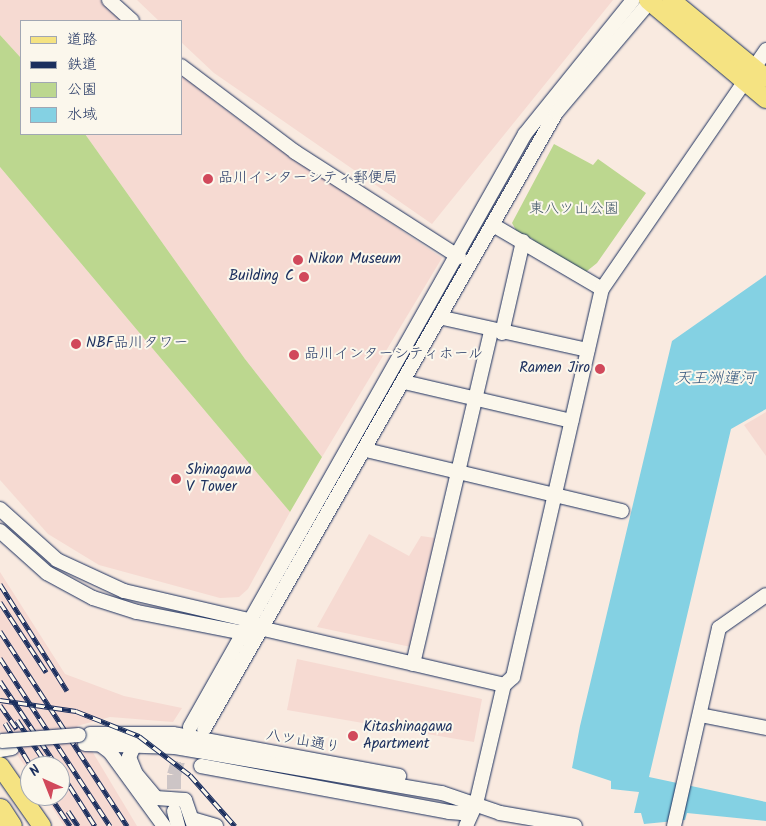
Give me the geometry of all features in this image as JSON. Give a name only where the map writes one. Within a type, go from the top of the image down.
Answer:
[{"type":"highway","points":[[0,809],[11,826]]},
{"type":"main road","points":[[645,0],[755,76]]},
{"type":"main road","points":[[671,0],[755,76],[766,100]]},
{"type":"main road","points":[[0,766],[42,826]]},
{"type":"street","points":[[109,0],[131,20]]},
{"type":"street","points":[[207,743],[264,629],[442,318],[556,113],[645,0]]},
{"type":"street","points":[[190,727],[249,620],[459,257],[525,134],[645,0]]},
{"type":"street","points":[[466,826],[476,804],[504,685],[513,677],[602,290],[755,76],[766,50]]},
{"type":"street","points":[[182,67],[295,152],[459,257]]},
{"type":"street","points":[[494,225],[602,290]]},
{"type":"street","points":[[413,664],[475,401],[523,241]]},
{"type":"street","points":[[442,318],[497,332],[587,350]]},
{"type":"street","points":[[404,382],[475,401],[572,421]]},
{"type":"street","points":[[366,450],[459,473],[556,493],[622,511]]},
{"type":"street","points":[[0,509],[38,547],[104,584],[249,620],[264,629],[504,685]]},
{"type":"street","points":[[0,531],[47,573],[93,598],[137,612],[242,635],[264,629]]},
{"type":"street","points":[[675,824],[719,628],[766,595]]},
{"type":"street","points":[[700,715],[766,728]]},
{"type":"street","name":"八ツ山通り","points":[[87,741],[118,733],[207,743],[442,793],[500,813],[575,826]]},
{"type":"street","points":[[4,745],[87,741],[162,820]]},
{"type":"street","name":"八ツ山通り","points":[[87,741],[207,743]]},
{"type":"street","points":[[136,742],[129,757],[136,774],[150,794],[186,800],[193,822],[216,826]]},
{"type":"street","points":[[201,766],[449,812],[462,813],[476,804]]},
{"type":"street","points":[[162,820],[168,798]]},
{"type":"street","points":[[174,811],[178,826]]},
{"type":"shaded area","points":[[0,0],[100,0],[121,20],[20,20],[20,57],[0,35]]},
{"type":"shaded area","points":[[137,0],[613,0],[432,224],[214,73],[182,43],[182,20],[158,20]]},
{"type":"shaded area","points":[[182,76],[247,126],[442,258],[322,457],[245,359],[86,135],[182,135]]},
{"type":"shaded area","points":[[0,167],[290,512],[248,589],[239,597],[220,598],[99,565],[48,534],[0,480]]},
{"type":"shaded area","points":[[766,412],[766,456],[744,425]]},
{"type":"shaded area","points":[[369,534],[409,556],[421,536],[435,538],[411,647],[317,627]]},
{"type":"shaded area","points":[[0,572],[65,674],[124,696],[182,708],[173,722],[110,717],[77,726],[137,826],[64,826],[51,806],[70,806],[70,756],[20,756],[20,759],[0,731]]},
{"type":"shaded area","points":[[297,659],[482,699],[474,742],[287,710]]},
{"type":"green space","points":[[0,35],[20,57],[20,135],[86,135],[245,359],[322,457],[290,512],[0,167]]},
{"type":"green space","name":"東八ツ山公園","points":[[554,144],[593,165],[598,159],[646,193],[597,263],[582,275],[530,243],[533,239],[517,232],[512,223]]},
{"type":"water","name":"天王洲運河","points":[[766,275],[766,409],[731,429],[649,777],[766,802],[766,821],[687,813],[685,820],[644,824],[641,813],[634,813],[639,792],[611,789],[611,781],[572,768],[580,726],[672,341]]},
{"type":"tunnel","points":[[174,810],[174,775],[184,739]]},
{"type":"railway","points":[[0,584],[67,691]]},
{"type":"railway","points":[[0,602],[46,672]]},
{"type":"railway","points":[[0,631],[127,826]]},
{"type":"railway","points":[[0,658],[110,826]]},
{"type":"railway","points":[[0,681],[50,756]]},
{"type":"railway","points":[[0,700],[76,711],[139,736],[190,775],[235,826]]},
{"type":"railway","points":[[0,705],[17,729]]},
{"type":"railway","points":[[17,720],[41,756]]},
{"type":"railway","points":[[5,723],[25,756]]},
{"type":"railway","points":[[70,787],[95,826]]},
{"type":"railway","points":[[57,806],[70,826]]},
{"type":"railway","points":[[68,811],[78,826]]},
{"type":"place","name":"品川インターシティ郵便局","points":[[208,179]]},
{"type":"place","name":"Nikon Museum","points":[[298,260]]},
{"type":"place","name":"Building C","points":[[304,277]]},
{"type":"place","name":"NBF品川タワー","points":[[76,344]]},
{"type":"place","name":"品川インターシティホール","points":[[294,355]]},
{"type":"place","name":"Ramen Jiro","points":[[600,369]]},
{"type":"place","name":"Shinagawa V Tower","points":[[176,479]]},
{"type":"place","name":"Kitashinagawa Apartment","points":[[353,736]]}]
